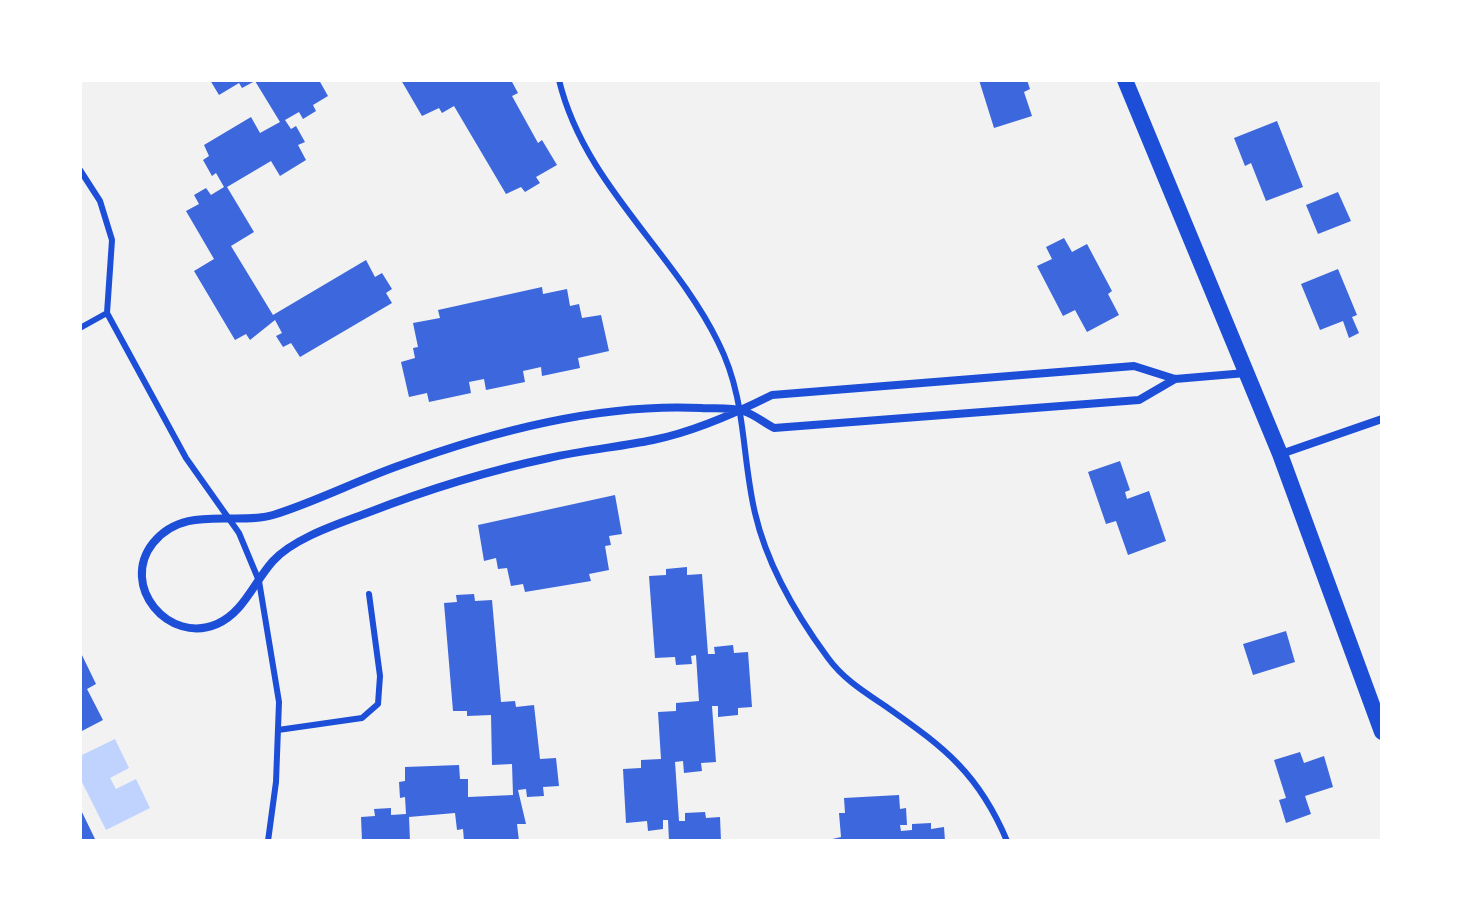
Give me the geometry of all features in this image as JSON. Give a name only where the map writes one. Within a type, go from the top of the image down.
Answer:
[{"type":"main road","points":[[1125,80],[1280,454],[1382,732]]},
{"type":"street","points":[[1175,379],[1139,400],[774,428],[742,410],[649,405],[543,424],[443,450],[271,516],[227,516],[183,524],[153,543],[145,559],[142,577],[145,594],[153,609],[167,621],[183,628],[200,629],[232,615],[286,550],[408,498],[501,469],[603,447],[656,440],[742,410],[772,395],[1134,366],[1175,379],[1247,373]]},
{"type":"street","points":[[1280,454],[1382,419]]},
{"type":"lane","points":[[559,80],[592,162],[709,324],[724,355],[742,410],[758,527],[796,611],[830,661],[849,681],[934,740],[966,770],[1007,841]]},
{"type":"lane","points":[[80,170],[100,201],[112,240],[107,313],[186,458],[248,548],[259,581],[276,675],[278,730],[274,807],[268,841]]},
{"type":"lane","points":[[80,328],[107,313]]},
{"type":"lane","points":[[278,730],[362,718],[378,704],[380,676],[369,594]]},
{"type":"water","points":[[115,739],[129,768],[110,778],[116,789],[136,779],[150,808],[106,830],[80,778],[80,756]]},
{"type":"building","points":[[210,80],[319,80],[328,96],[313,105],[316,111],[303,119],[299,112],[285,120],[291,129],[296,126],[305,142],[298,145],[306,160],[280,176],[271,161],[227,187],[254,232],[231,246],[273,315],[366,260],[375,277],[382,273],[392,289],[386,293],[392,303],[300,357],[291,343],[283,347],[276,336],[282,333],[275,320],[250,340],[246,334],[235,340],[194,271],[214,259],[186,211],[199,204],[194,195],[206,188],[211,195],[224,187],[216,173],[212,176],[203,160],[209,156],[204,145],[251,117],[260,133],[280,122],[255,81],[242,88],[239,83],[219,95]]},
{"type":"building","points":[[401,80],[511,80],[518,93],[512,96],[538,143],[542,140],[557,165],[536,177],[540,183],[525,192],[521,187],[506,194],[454,106],[442,113],[439,108],[422,116]]},
{"type":"building","points":[[979,80],[1027,80],[1030,89],[1024,92],[1032,116],[994,128]]},
{"type":"building","points":[[1277,121],[1303,187],[1266,201],[1251,163],[1245,166],[1234,138]]},
{"type":"building","points":[[1338,192],[1351,221],[1318,234],[1306,205]]},
{"type":"building","points":[[1064,238],[1072,252],[1087,244],[1112,291],[1108,294],[1119,315],[1087,332],[1075,310],[1063,316],[1037,266],[1052,259],[1046,247]]},
{"type":"building","points":[[1338,269],[1357,315],[1352,317],[1359,333],[1349,338],[1343,321],[1320,330],[1301,284]]},
{"type":"building","points":[[542,287],[543,294],[567,289],[570,306],[579,304],[582,318],[601,315],[609,351],[578,358],[580,368],[542,376],[541,367],[523,371],[525,382],[486,390],[484,379],[469,382],[471,393],[429,402],[427,393],[409,397],[401,362],[415,358],[413,348],[418,347],[413,323],[440,318],[438,310]]},
{"type":"building","points":[[1120,461],[1130,490],[1125,492],[1127,499],[1149,491],[1166,541],[1128,555],[1116,521],[1106,524],[1088,472]]},
{"type":"building","points":[[615,495],[622,534],[609,536],[611,545],[605,546],[609,570],[589,574],[591,581],[525,592],[523,584],[511,586],[507,568],[498,569],[496,558],[484,561],[478,525]]},
{"type":"building","points":[[687,567],[687,575],[702,574],[708,654],[715,654],[714,647],[733,645],[734,653],[748,652],[752,707],[738,708],[738,715],[718,717],[718,706],[712,706],[716,762],[701,763],[702,771],[684,773],[683,761],[675,762],[679,821],[685,821],[685,813],[705,812],[706,818],[720,817],[721,841],[669,841],[668,820],[663,820],[663,829],[648,831],[647,821],[626,823],[623,769],[641,768],[641,760],[661,759],[658,712],[676,711],[676,703],[699,701],[696,655],[691,656],[692,664],[676,665],[675,657],[655,658],[649,576],[666,575],[666,569]]},
{"type":"building","points":[[474,594],[475,601],[492,600],[501,702],[515,701],[516,707],[534,705],[540,759],[556,758],[559,786],[543,787],[544,796],[527,797],[526,789],[518,790],[526,824],[517,824],[519,841],[464,841],[463,829],[457,830],[455,813],[409,817],[410,841],[362,841],[361,817],[375,816],[374,809],[391,808],[391,815],[406,814],[405,797],[400,798],[399,782],[405,781],[405,767],[459,765],[460,779],[468,779],[468,797],[513,795],[512,764],[492,765],[491,715],[467,716],[467,711],[453,711],[444,603],[457,602],[456,595]]},
{"type":"building","points":[[1286,631],[1295,662],[1253,675],[1243,644]]},
{"type":"building","points":[[80,651],[96,684],[87,689],[103,720],[80,732]]},
{"type":"building","points":[[1300,752],[1304,763],[1324,756],[1333,787],[1305,796],[1311,814],[1286,823],[1279,800],[1286,798],[1274,760]]},
{"type":"building","points":[[899,795],[900,809],[906,808],[907,825],[900,825],[901,831],[912,830],[912,824],[931,823],[931,829],[944,827],[945,841],[824,841],[841,837],[839,813],[845,813],[844,798]]},
{"type":"building","points":[[80,808],[96,841],[80,841]]}]
